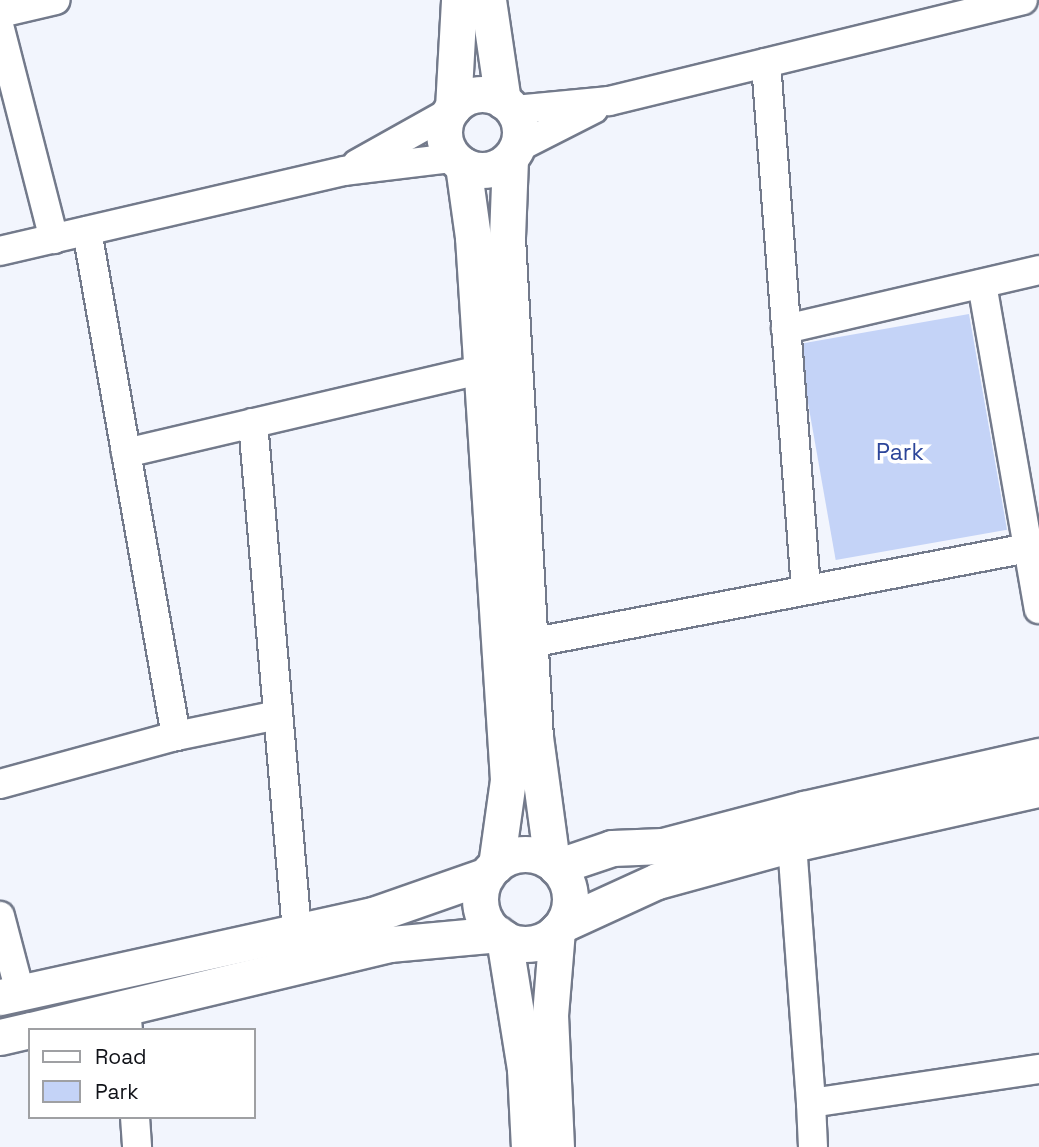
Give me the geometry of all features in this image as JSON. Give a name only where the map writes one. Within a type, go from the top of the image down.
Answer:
[{"type":"street","points":[[0,13],[55,0]]},
{"type":"street","points":[[459,0],[450,110],[443,136],[458,162],[473,237],[479,370],[508,780],[481,908],[501,936],[525,1069],[529,1147]]},
{"type":"street","points":[[488,0],[508,105],[520,135],[513,153],[507,238],[535,737],[554,864],[568,884],[571,898],[560,927],[550,1015],[556,1147]]},
{"type":"street","points":[[345,171],[478,94],[508,105],[609,101],[1023,0]]},
{"type":"street","points":[[0,29],[54,239]]},
{"type":"street","points":[[766,63],[806,589]]},
{"type":"street","points":[[0,251],[345,171],[458,162],[486,170],[609,101]]},
{"type":"street","points":[[87,231],[176,736]]},
{"type":"street","points":[[786,329],[1039,270]]},
{"type":"street","points":[[982,284],[1039,609]]},
{"type":"street","points":[[126,453],[479,370]]},
{"type":"street","points":[[253,424],[297,931]]},
{"type":"street","points":[[530,643],[1028,548]]},
{"type":"street","points":[[0,783],[176,736],[278,715]]},
{"type":"street","points":[[0,916],[10,995],[373,915],[491,870],[526,853],[554,864],[612,848],[663,846],[804,808],[1039,757]]},
{"type":"street","points":[[48,1028],[127,1019],[390,944],[501,936],[529,944],[657,881],[792,844],[1039,789]]},
{"type":"street","points":[[792,844],[813,1147]]},
{"type":"street","points":[[0,1037],[28,1031]]},
{"type":"street","points":[[811,1103],[1039,1069]]},
{"type":"street","points":[[135,1119],[137,1147]]},
{"type":"green space","name":"Park","points":[[969,314],[1007,530],[836,560],[798,344]]}]
